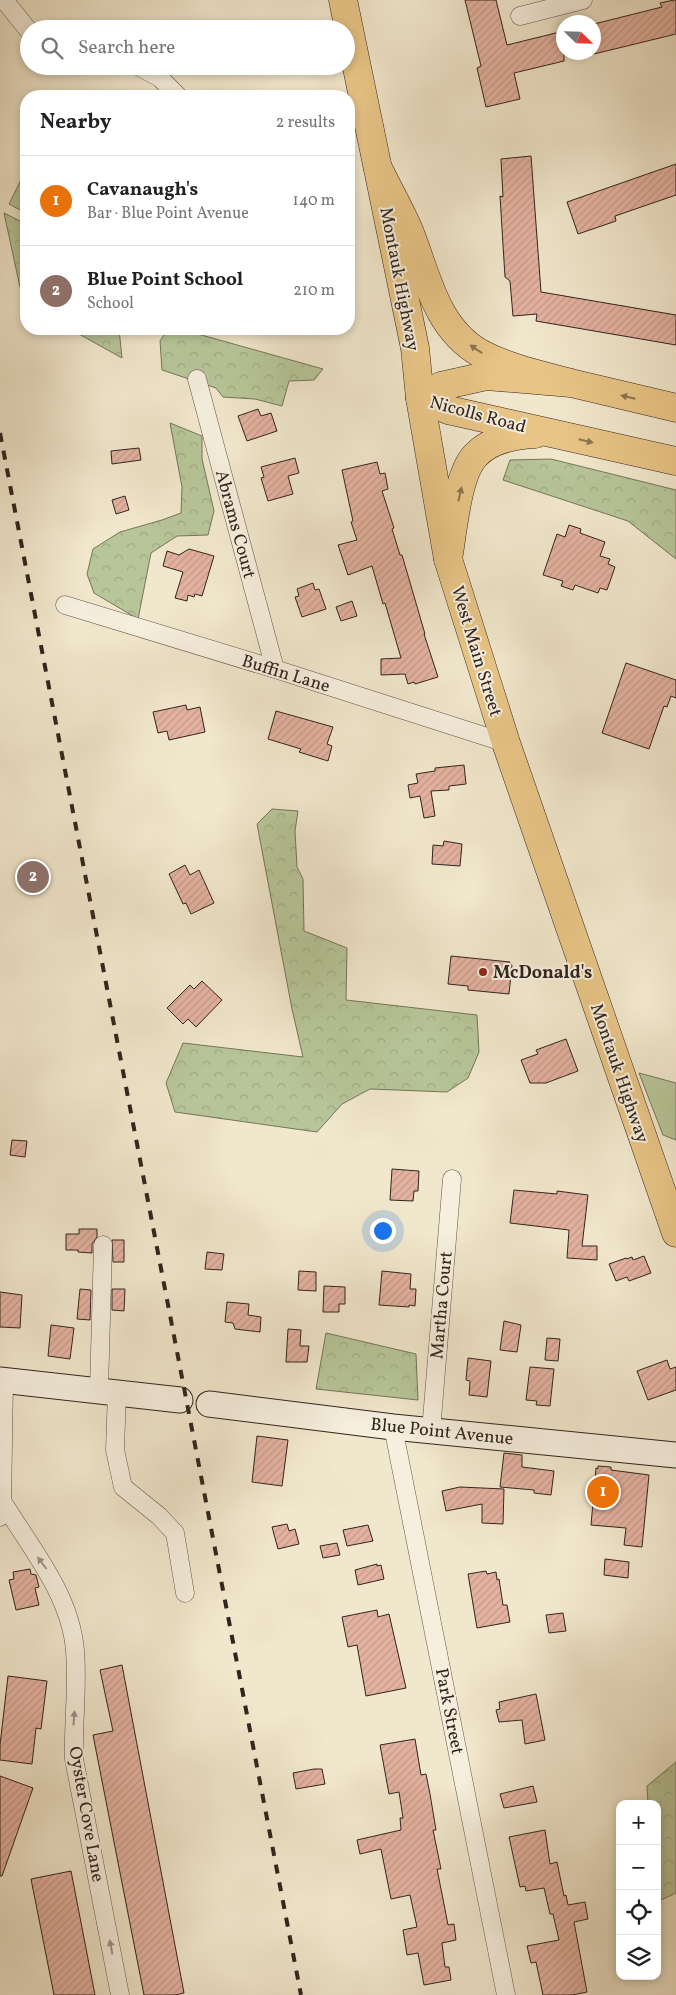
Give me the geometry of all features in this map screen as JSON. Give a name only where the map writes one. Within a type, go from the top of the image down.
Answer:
[{"type":"main road","name":"Montauk Highway","points":[[342,0],[346,20]]},
{"type":"main road","name":"Montauk Highway","points":[[355,61],[415,348],[420,398],[448,559]]},
{"type":"main road","points":[[378,168],[410,232],[429,286],[443,318],[460,338],[478,352],[501,363],[571,383]]},
{"type":"main road","name":"Nicolls Road","points":[[420,398],[441,386],[486,376],[571,383],[676,408]]},
{"type":"main road","name":"Nicolls Road","points":[[420,398],[448,410],[676,461]]},
{"type":"main road","points":[[448,559],[459,493],[467,469],[475,456],[488,446],[514,434],[551,433]]},
{"type":"main road","name":"West Main Street","points":[[448,559],[506,743]]},
{"type":"main road","name":"Montauk Highway","points":[[506,743],[676,1233]]},
{"type":"street","points":[[4,0],[20,20]]},
{"type":"street","points":[[520,16],[583,0]]},
{"type":"street","points":[[154,75],[172,90]]},
{"type":"street","name":"Abrams Court","points":[[197,379],[275,669]]},
{"type":"street","name":"Buffin Lane","points":[[65,605],[275,669],[506,743]]},
{"type":"street","name":"Martha Court","points":[[431,1431],[452,1178]]},
{"type":"street","points":[[103,1245],[108,1391],[115,1450],[124,1487],[160,1516],[175,1533],[185,1593]]},
{"type":"street","points":[[2,1381],[180,1400]]},
{"type":"street","name":"Oyster Cove Lane","points":[[2,1381],[1,1509],[49,1572],[64,1606],[71,1628],[75,1649],[76,1683],[73,1726],[74,1758],[120,1995]]},
{"type":"street","name":"Blue Point Avenue","points":[[209,1404],[393,1428],[676,1455]]},
{"type":"street","name":"Park Street","points":[[393,1428],[506,1995]]},
{"type":"green space","points":[[20,182],[20,210],[9,204]]},
{"type":"green space","points":[[4,213],[20,221],[20,287]]},
{"type":"green space","points":[[81,335],[120,335],[122,358]]},
{"type":"green space","points":[[164,335],[201,335],[323,369],[314,380],[289,381],[282,406],[255,399],[223,397],[216,388],[162,370],[160,341]]},
{"type":"green space","points":[[170,423],[202,436],[202,459],[214,511],[208,535],[177,536],[151,553],[138,619],[94,593],[87,574],[93,549],[120,532],[181,513],[182,487]]},
{"type":"green space","points":[[551,459],[676,490],[676,559],[628,521],[503,480],[510,460]]},
{"type":"green space","points":[[272,809],[298,811],[295,831],[297,867],[303,879],[304,931],[347,948],[346,1000],[477,1015],[479,1052],[468,1078],[447,1092],[370,1089],[342,1104],[317,1132],[175,1112],[166,1083],[183,1043],[303,1057],[257,824]]},
{"type":"green space","points":[[639,1073],[676,1083],[676,1140],[663,1135]]},
{"type":"green space","points":[[326,1333],[416,1354],[418,1400],[316,1389]]},
{"type":"green space","points":[[676,1762],[676,1893],[661,1900],[661,1800],[648,1800],[647,1786]]},
{"type":"building","points":[[465,0],[496,0],[507,45],[556,33],[556,60],[564,60],[514,73],[520,99],[486,107],[477,68],[481,66]]},
{"type":"building","points":[[676,0],[676,34],[601,52],[601,22],[662,7],[660,3]]},
{"type":"building","points":[[531,156],[541,292],[676,315],[676,345],[536,321],[537,314],[513,316],[510,281],[505,277],[500,196],[503,197],[501,159]]},
{"type":"building","points":[[676,164],[676,195],[615,216],[616,221],[578,234],[567,202]]},
{"type":"building","points":[[258,409],[261,416],[271,413],[277,431],[247,441],[238,416]]},
{"type":"building","points":[[139,448],[141,460],[112,464],[111,451]]},
{"type":"building","points":[[295,458],[299,473],[288,476],[293,494],[268,501],[261,478],[264,477],[261,467]]},
{"type":"building","points":[[377,462],[380,474],[385,473],[388,489],[382,491],[438,677],[415,684],[414,682],[408,684],[405,674],[381,675],[381,659],[401,658],[385,603],[383,604],[372,566],[348,575],[338,545],[357,540],[351,522],[353,521],[342,470]]},
{"type":"building","points":[[125,496],[129,510],[116,514],[112,500]]},
{"type":"building","points":[[569,525],[581,529],[580,533],[605,542],[600,556],[610,559],[608,564],[615,567],[607,590],[600,588],[598,593],[575,585],[573,590],[561,586],[563,581],[543,575],[557,534],[565,537]]},
{"type":"building","points":[[189,549],[214,556],[202,596],[195,594],[194,597],[188,595],[187,601],[175,598],[183,572],[163,566],[167,551],[179,555]]},
{"type":"building","points":[[313,583],[315,590],[319,589],[326,609],[302,617],[295,597],[299,596],[297,589]]},
{"type":"building","points":[[352,601],[357,616],[341,621],[336,607]]},
{"type":"building","points":[[626,663],[676,680],[676,698],[671,696],[667,707],[664,706],[649,749],[602,733]]},
{"type":"building","points":[[186,705],[187,710],[200,707],[205,732],[169,740],[167,731],[158,733],[153,712]]},
{"type":"building","points":[[276,711],[333,727],[327,744],[332,746],[328,761],[299,752],[301,749],[268,739]]},
{"type":"building","points":[[464,765],[466,784],[449,786],[449,790],[431,791],[435,816],[424,818],[420,796],[410,798],[408,785],[418,783],[416,774],[435,771],[435,768]]},
{"type":"building","points":[[444,841],[462,844],[460,866],[432,864],[433,845],[443,846]]},
{"type":"building","points":[[185,865],[190,875],[199,870],[214,903],[191,914],[186,903],[183,904],[169,874]]},
{"type":"building","points":[[451,956],[510,962],[509,964],[512,965],[509,994],[468,990],[468,986],[448,984]]},
{"type":"building","points":[[202,981],[222,1000],[196,1027],[188,1019],[183,1024],[167,1008],[190,985],[194,989]]},
{"type":"building","points":[[566,1039],[578,1071],[546,1083],[530,1083],[521,1060],[538,1054],[536,1050]]},
{"type":"building","points":[[12,1140],[27,1141],[25,1157],[10,1155]]},
{"type":"building","points":[[392,1169],[419,1171],[418,1191],[414,1191],[413,1201],[390,1200]]},
{"type":"building","points":[[514,1190],[557,1194],[557,1191],[588,1195],[582,1246],[597,1246],[597,1260],[567,1258],[569,1230],[510,1223]]},
{"type":"building","points":[[79,1229],[97,1229],[97,1237],[92,1244],[92,1253],[66,1250],[66,1234],[79,1234]]},
{"type":"building","points":[[112,1240],[124,1240],[124,1262],[113,1262]]},
{"type":"building","points":[[207,1252],[224,1254],[222,1270],[205,1269]]},
{"type":"building","points":[[644,1256],[651,1273],[629,1281],[627,1277],[616,1281],[609,1264],[626,1258],[632,1257],[633,1260]]},
{"type":"building","points":[[299,1271],[316,1272],[316,1291],[298,1290]]},
{"type":"building","points":[[382,1271],[411,1274],[410,1289],[416,1289],[415,1306],[379,1305]]},
{"type":"building","points":[[324,1286],[345,1287],[345,1304],[339,1304],[339,1312],[323,1312]]},
{"type":"building","points":[[80,1289],[91,1290],[90,1320],[77,1319]]},
{"type":"building","points":[[112,1289],[125,1289],[124,1311],[112,1310]]},
{"type":"building","points":[[0,1292],[22,1295],[20,1328],[0,1327]]},
{"type":"building","points":[[227,1302],[249,1304],[248,1315],[261,1317],[260,1332],[235,1329],[233,1323],[225,1322]]},
{"type":"building","points":[[504,1321],[521,1325],[517,1352],[500,1350]]},
{"type":"building","points":[[51,1325],[74,1328],[70,1359],[48,1356]]},
{"type":"building","points":[[288,1329],[301,1330],[300,1346],[309,1346],[307,1362],[286,1362]]},
{"type":"building","points":[[547,1338],[560,1339],[558,1361],[545,1360]]},
{"type":"building","points":[[468,1358],[491,1361],[487,1397],[469,1395],[470,1381],[466,1380]]},
{"type":"building","points":[[667,1360],[670,1369],[676,1367],[676,1390],[648,1400],[637,1371]]},
{"type":"building","points":[[530,1367],[554,1369],[550,1406],[536,1405],[537,1401],[526,1400]]},
{"type":"building","points":[[257,1436],[288,1440],[282,1486],[252,1482]]},
{"type":"building","points":[[504,1453],[522,1455],[522,1467],[554,1471],[551,1495],[534,1493],[534,1490],[500,1487]]},
{"type":"building","points":[[598,1466],[611,1467],[611,1470],[649,1475],[642,1547],[624,1545],[626,1528],[591,1525],[596,1468],[598,1469]]},
{"type":"building","points":[[460,1487],[504,1489],[503,1524],[482,1523],[482,1504],[446,1511],[442,1491]]},
{"type":"building","points":[[287,1524],[289,1531],[295,1529],[299,1544],[278,1549],[272,1527]]},
{"type":"building","points":[[368,1525],[373,1541],[347,1546],[343,1530]]},
{"type":"building","points":[[337,1543],[340,1555],[323,1558],[320,1546]]},
{"type":"building","points":[[605,1559],[629,1562],[628,1578],[604,1575]]},
{"type":"building","points":[[377,1564],[377,1566],[381,1565],[384,1579],[358,1585],[355,1570]]},
{"type":"building","points":[[30,1569],[31,1574],[36,1575],[39,1587],[35,1588],[39,1605],[16,1610],[9,1580],[14,1579],[13,1572]]},
{"type":"building","points":[[486,1571],[487,1574],[496,1572],[503,1605],[507,1605],[510,1622],[477,1628],[468,1574]]},
{"type":"building","points":[[377,1610],[378,1617],[389,1614],[406,1688],[366,1696],[357,1645],[348,1647],[342,1617]]},
{"type":"building","points":[[563,1613],[566,1631],[549,1633],[546,1615]]},
{"type":"building","points":[[122,1665],[184,1993],[175,1995],[144,1995],[93,1735],[113,1731],[100,1670]]},
{"type":"building","points":[[8,1676],[47,1681],[41,1729],[36,1728],[32,1764],[0,1760]]},
{"type":"building","points":[[536,1694],[545,1740],[525,1744],[522,1720],[499,1722],[496,1710],[500,1709],[499,1702]]},
{"type":"building","points":[[415,1739],[421,1775],[426,1774],[430,1794],[436,1830],[433,1830],[441,1869],[437,1869],[448,1925],[454,1924],[456,1940],[442,1943],[445,1967],[449,1967],[451,1980],[424,1985],[418,1953],[407,1955],[403,1930],[417,1927],[410,1895],[391,1899],[381,1849],[360,1854],[357,1840],[401,1830],[400,1818],[403,1818],[399,1792],[389,1794],[380,1745]]},
{"type":"building","points":[[322,1769],[325,1784],[296,1789],[293,1773]]},
{"type":"building","points":[[0,1776],[33,1788],[2,1876],[0,1876]]},
{"type":"building","points":[[533,1786],[537,1802],[504,1808],[500,1794]]},
{"type":"building","points":[[545,1830],[550,1864],[557,1862],[564,1896],[566,1895],[568,1905],[585,1902],[588,1919],[574,1922],[587,1992],[572,1995],[543,1995],[536,1962],[531,1963],[527,1946],[559,1940],[544,1888],[526,1891],[525,1886],[520,1887],[509,1837]]},
{"type":"building","points":[[71,1871],[95,1995],[54,1995],[31,1879]]},
{"type":"railway","points":[[0,433],[301,1995]]},
{"type":"place","name":"Blue Point School","points":[[33,877]]},
{"type":"place","name":"McDonald's","points":[[483,972]]},
{"type":"place","name":"Cavanaugh's","points":[[603,1492]]}]
